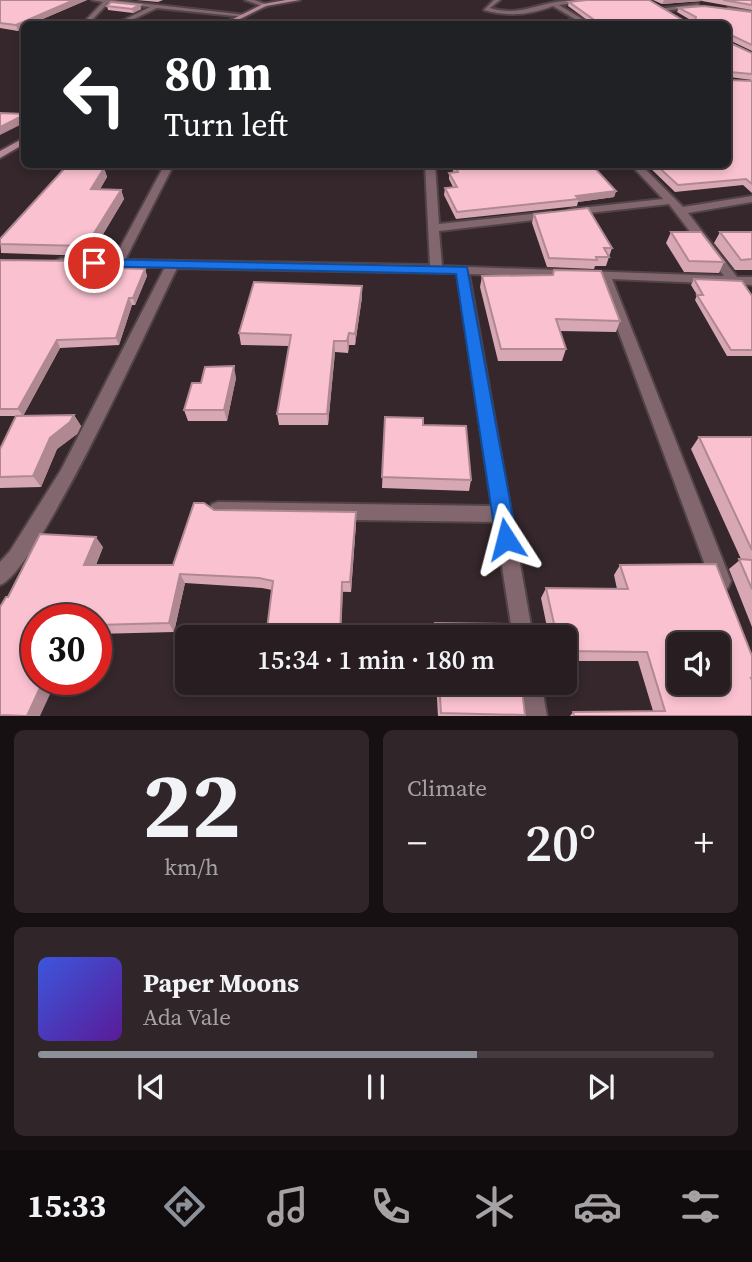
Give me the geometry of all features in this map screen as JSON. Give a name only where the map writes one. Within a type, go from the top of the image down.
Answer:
[{"type":"street","points":[[95,0],[244,15]]},
{"type":"street","points":[[248,0],[265,5]]},
{"type":"street","points":[[232,21],[265,5],[297,0]]},
{"type":"street","points":[[497,0],[486,9],[512,14],[537,11],[553,4],[592,0]]},
{"type":"street","points":[[90,21],[91,14],[104,1]]},
{"type":"street","points":[[553,4],[581,20],[575,21]]},
{"type":"street","points":[[652,5],[680,19]]},
{"type":"street","points":[[125,21],[156,6]]},
{"type":"street","points":[[660,9],[706,7]]},
{"type":"street","points":[[718,8],[752,12]]},
{"type":"street","points":[[0,155],[21,143]]},
{"type":"street","points":[[117,264],[168,168]]},
{"type":"street","points":[[430,168],[436,269]]},
{"type":"street","points":[[638,168],[681,211],[733,280]]},
{"type":"street","points":[[681,211],[752,199]]},
{"type":"street","points":[[434,228],[671,201]]},
{"type":"street","points":[[52,261],[436,269],[752,281]]},
{"type":"street","points":[[0,576],[17,557],[67,475],[172,265]]},
{"type":"street","points":[[462,270],[521,625]]},
{"type":"street","points":[[604,275],[727,597]]},
{"type":"street","points":[[218,510],[502,514]]},
{"type":"street","points":[[532,695],[536,716]]},
{"type":"building","points":[[0,0],[74,0],[16,25],[0,23]]},
{"type":"building","points":[[649,0],[684,21],[596,21],[569,2]]},
{"type":"building","points":[[723,0],[752,0],[752,5]]},
{"type":"building","points":[[111,2],[140,5],[132,9],[107,6]]},
{"type":"building","points":[[704,6],[752,12],[752,45],[731,35],[731,21],[695,21],[696,17],[679,8]]},
{"type":"building","points":[[731,43],[752,53],[752,74],[731,72]]},
{"type":"building","points":[[731,80],[752,81],[752,184],[746,179],[678,185],[659,168],[731,168]]},
{"type":"building","points":[[0,113],[21,114],[21,116],[0,127]]},
{"type":"building","points":[[104,168],[91,189],[121,190],[86,246],[0,244],[0,239],[64,169]]},
{"type":"building","points":[[456,168],[595,168],[616,191],[576,196],[579,199],[457,212],[445,188],[457,187],[449,173],[458,172]]},
{"type":"building","points":[[588,208],[612,248],[604,248],[609,257],[596,257],[597,260],[549,258],[534,214]]},
{"type":"building","points":[[671,232],[701,232],[724,262],[689,261]]},
{"type":"building","points":[[720,232],[752,232],[752,259],[741,260]]},
{"type":"building","points":[[0,260],[80,261],[76,267],[145,269],[133,298],[129,298],[116,338],[57,340],[18,409],[0,409]]},
{"type":"building","points":[[554,270],[601,271],[620,321],[556,319],[566,349],[501,349],[482,276],[553,275]]},
{"type":"building","points":[[694,279],[742,281],[752,296],[752,350],[731,350],[697,295],[703,295]]},
{"type":"building","points":[[254,282],[362,286],[355,334],[349,333],[347,341],[334,341],[327,414],[277,414],[291,335],[239,333]]},
{"type":"building","points":[[234,366],[224,410],[184,410],[192,383],[201,383],[205,367]]},
{"type":"building","points":[[74,415],[70,422],[50,438],[33,476],[0,477],[0,449],[16,416]]},
{"type":"building","points":[[385,417],[423,418],[423,425],[466,426],[471,480],[382,477]]},
{"type":"building","points":[[699,437],[752,437],[752,550]]},
{"type":"building","points":[[194,503],[204,503],[214,510],[356,512],[350,582],[342,582],[340,625],[268,625],[273,581],[259,578],[180,574],[169,623],[112,625],[112,604],[21,604],[21,695],[37,695],[27,716],[0,715],[0,607],[8,597],[40,534],[96,537],[84,565],[173,565]]},
{"type":"building","points":[[739,559],[752,560],[752,589]]},
{"type":"building","points":[[716,564],[752,656],[752,716],[574,716],[573,712],[665,711],[647,652],[577,651],[577,625],[554,625],[546,588],[628,589],[620,565]]},
{"type":"building","points":[[435,623],[512,625],[435,625]]},
{"type":"building","points":[[440,695],[523,695],[525,715],[441,713]]},
{"type":"route","points":[[94,263],[462,270],[506,539]]}]
